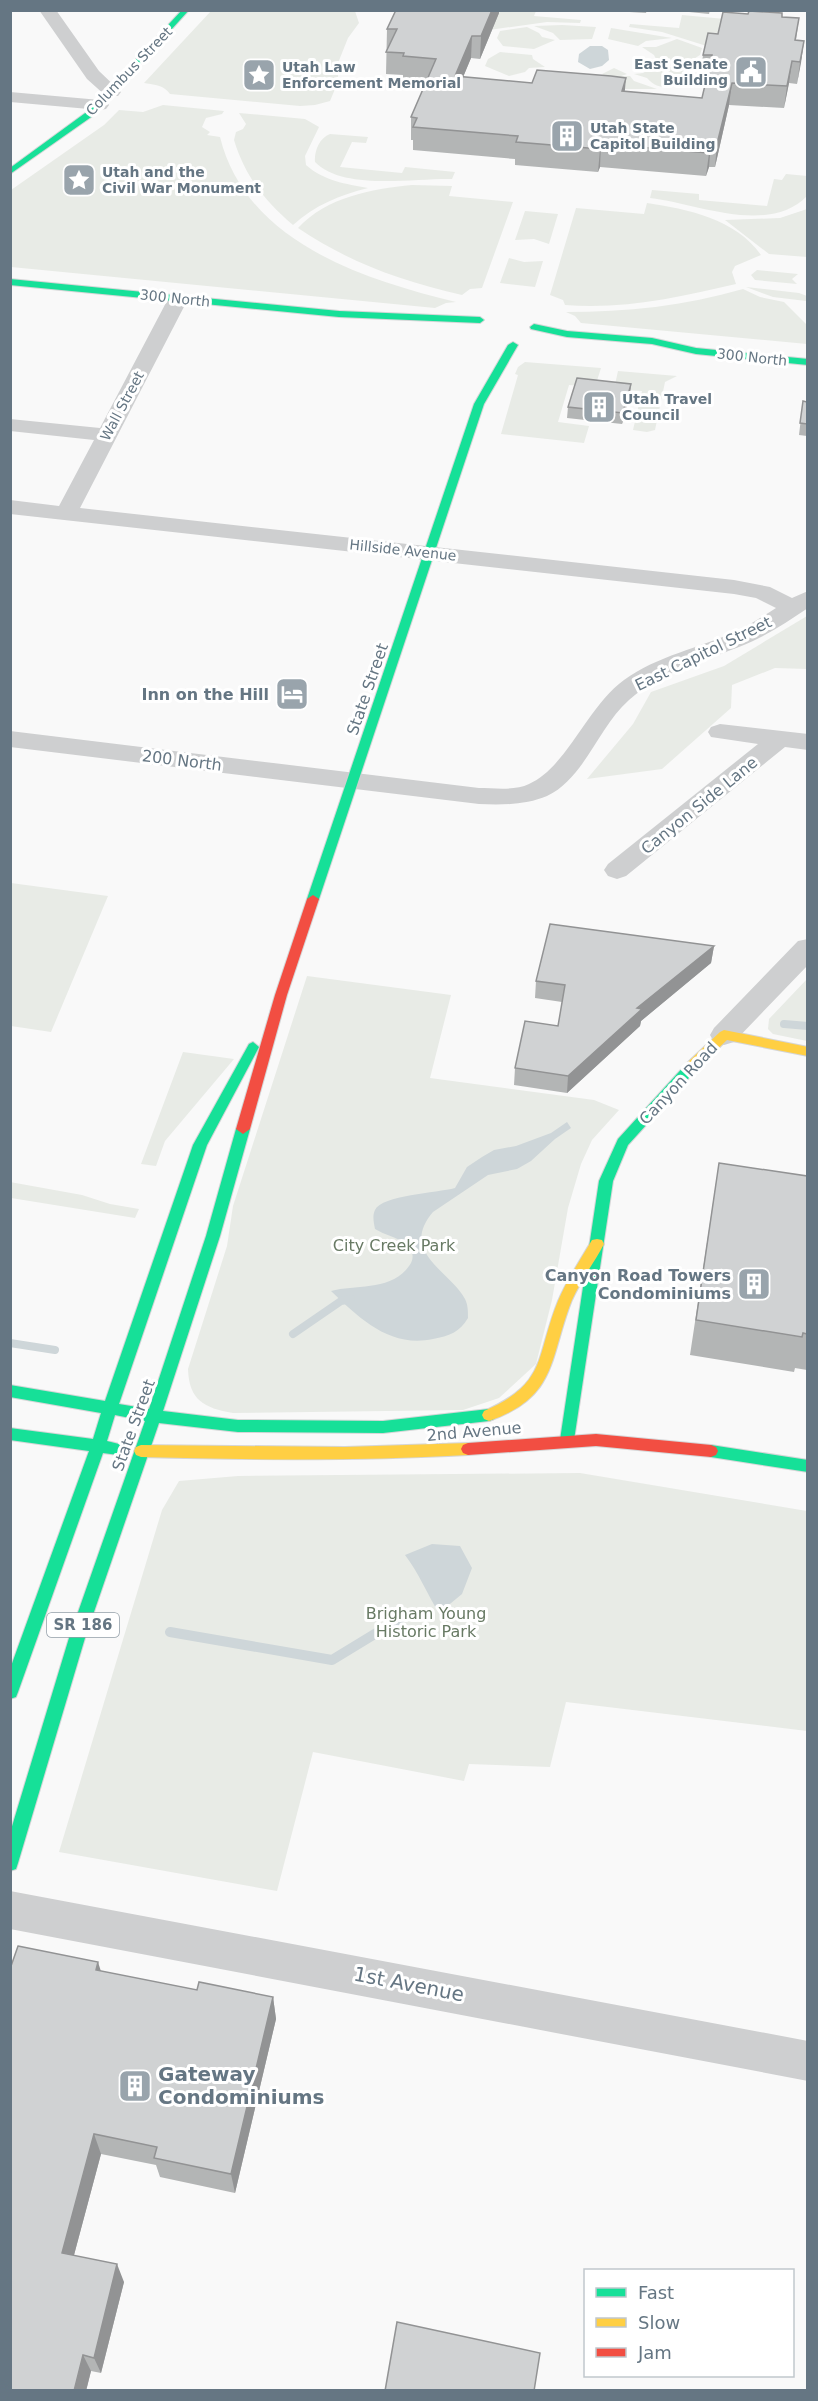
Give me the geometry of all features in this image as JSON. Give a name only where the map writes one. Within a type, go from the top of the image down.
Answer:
[{"type":"main road","name":"Columbus Street","points":[[10,172],[106,98],[186,10]]},
{"type":"main road","name":"300 North","points":[[10,282],[339,314],[376,322],[482,323]]},
{"type":"main road","name":"300 North","points":[[513,345],[528,332],[567,334],[652,341],[696,351],[807,362]]},
{"type":"main road","points":[[493,345],[513,345]]},
{"type":"main road","name":"State Street","points":[[10,1863],[34,1774],[213,1236],[281,995],[484,393],[513,345]]},
{"type":"main road","name":"State Street","points":[[484,393],[486,362]]},
{"type":"main road","name":"State Street","points":[[10,1692],[98,1446],[200,1145],[281,995]]},
{"type":"main road","points":[[724,1035],[807,1052]]},
{"type":"main road","name":"Canyon Road","points":[[567,1440],[606,1181],[624,1142],[697,1060],[724,1035]]},
{"type":"main road","name":"Canyon Road","points":[[515,1403],[535,1387],[547,1364],[564,1302],[597,1244]]},
{"type":"main road","name":"2nd Avenue","points":[[10,1391],[154,1416],[238,1426],[383,1426],[481,1418],[515,1403]]},
{"type":"main road","name":"2nd Avenue","points":[[10,1434],[141,1451],[243,1454],[408,1453],[567,1440],[596,1440],[702,1451],[807,1466]]},
{"type":"street","points":[[47,10],[93,75],[106,98]]},
{"type":"street","points":[[10,97],[106,98]]},
{"type":"street","name":"Wall Street","points":[[66,513],[178,299]]},
{"type":"street","points":[[10,425],[107,435]]},
{"type":"street","name":"Hillside Avenue","points":[[10,507],[734,587],[800,603]]},
{"type":"street","name":"East Capitol Street","points":[[353,781],[487,796],[509,796],[537,790],[555,778],[598,719],[624,691],[666,668],[745,636],[800,603]]},
{"type":"street","points":[[720,732],[807,742]]},
{"type":"street","name":"200 North","points":[[10,739],[353,781]]},
{"type":"street","name":"Canyon Side Lane","points":[[617,870],[780,739]]},
{"type":"street","name":"Canyon Road","points":[[724,1035],[807,948]]},
{"type":"street","name":"1st Avenue","points":[[10,1910],[807,2061]]},
{"type":"green space","points":[[211,11],[355,11],[359,23],[348,38],[338,63],[338,82],[330,101],[300,106],[170,94],[160,86],[144,83]]},
{"type":"green space","points":[[491,11],[536,11],[534,16],[581,20],[580,23],[547,22],[489,30]]},
{"type":"green space","points":[[682,15],[725,19],[713,48],[662,32],[629,27],[630,24],[679,28]]},
{"type":"green space","points":[[534,26],[596,27],[592,39],[560,40],[553,33]]},
{"type":"green space","points":[[527,27],[542,37],[555,40],[534,49],[503,46],[497,38],[500,31]]},
{"type":"green space","points":[[611,28],[672,38],[646,41],[638,46],[608,39]]},
{"type":"green space","points":[[677,39],[702,48],[700,55],[689,62],[656,59],[642,47],[656,47]]},
{"type":"green space","points":[[500,52],[532,55],[533,59],[545,67],[529,68],[525,72],[509,76],[485,66],[488,59]]},
{"type":"green space","points":[[655,66],[687,68],[694,76],[692,84],[662,87],[647,78],[634,74],[643,73]]},
{"type":"green space","points":[[614,68],[627,74],[621,76],[630,76],[634,81],[657,89],[599,89],[605,76],[602,74]]},
{"type":"green space","points":[[163,105],[224,111],[222,114],[206,118],[202,127],[210,132],[207,135],[220,137],[234,173],[255,204],[281,229],[312,250],[383,281],[456,302],[435,308],[11,267],[11,190],[104,125],[119,110],[143,112]]},
{"type":"green space","points":[[239,113],[305,119],[319,127],[305,156],[306,165],[328,178],[368,188],[328,202],[293,225],[264,197],[244,165],[234,140],[236,132],[243,129],[246,124]]},
{"type":"green space","points":[[330,134],[368,137],[366,143],[352,142],[340,167],[402,173],[405,167],[455,172],[452,179],[380,181],[343,177],[327,171],[315,162],[318,146]]},
{"type":"green space","points":[[786,174],[807,176],[807,196],[791,208],[772,214],[752,216],[731,214],[650,198],[652,190],[699,194],[699,200],[767,206],[774,179],[782,180]]},
{"type":"green space","points":[[412,185],[452,186],[449,196],[513,202],[482,288],[470,289],[462,295],[397,277],[338,252],[298,228],[322,209],[350,196]]},
{"type":"green space","points":[[647,203],[694,213],[724,224],[751,243],[761,255],[735,266],[732,272],[736,284],[673,298],[630,304],[586,306],[565,305],[563,300],[550,295],[576,208],[644,214]]},
{"type":"green space","points":[[807,209],[807,257],[769,254],[725,220],[780,218]]},
{"type":"green space","points":[[525,211],[558,214],[549,244],[534,239],[515,240]]},
{"type":"green space","points":[[509,258],[524,262],[543,261],[535,287],[500,283]]},
{"type":"green space","points":[[757,270],[798,274],[792,279],[797,284],[755,280],[751,275]]},
{"type":"green space","points":[[746,287],[799,293],[807,296],[806,301],[773,297]]},
{"type":"green space","points":[[743,289],[760,297],[784,302],[807,325],[807,344],[581,323],[575,316],[566,312],[655,307],[699,300]]},
{"type":"green space","points":[[525,362],[601,368],[595,387],[569,385],[558,422],[589,426],[584,443],[501,434],[518,375],[515,374],[518,367]]},
{"type":"green space","points":[[618,371],[677,376],[665,382],[655,430],[647,432],[633,430],[642,391],[614,389]]},
{"type":"green space","points":[[807,616],[807,669],[775,668],[732,685],[731,708],[662,769],[587,779],[633,724],[651,692],[724,666]]},
{"type":"green space","points":[[11,883],[108,896],[51,1032],[11,1026]]},
{"type":"green space","name":"City Creek Park","points":[[307,976],[451,995],[430,1078],[594,1100],[619,1110],[592,1140],[581,1164],[568,1208],[552,1300],[536,1364],[499,1398],[463,1410],[233,1413],[206,1405],[200,1401],[191,1388],[188,1369],[227,1246],[233,1206]]},
{"type":"green space","points":[[807,979],[807,1041],[773,1034],[768,1029],[769,1019]]},
{"type":"green space","points":[[183,1052],[234,1059],[165,1141],[156,1166],[141,1164]]},
{"type":"green space","points":[[10,1182],[82,1195],[110,1204],[139,1209],[135,1218],[11,1198]]},
{"type":"green space","name":"Brigham Young Historic Park","points":[[580,1473],[807,1511],[807,1731],[566,1702],[550,1767],[469,1764],[464,1781],[313,1752],[277,1891],[59,1852],[162,1510],[179,1481],[238,1476]]},
{"type":"shaded area","points":[[590,46],[602,46],[608,50],[609,60],[602,66],[590,69],[578,62],[579,54]]},
{"type":"shaded area","points":[[567,1122],[571,1128],[531,1161],[517,1169],[488,1175],[433,1212],[424,1226],[421,1238],[430,1260],[458,1289],[467,1304],[468,1318],[454,1333],[417,1341],[389,1335],[353,1312],[331,1291],[385,1283],[395,1279],[411,1263],[411,1249],[405,1243],[375,1229],[375,1210],[380,1205],[399,1198],[455,1188],[467,1167],[482,1157],[494,1150],[516,1146],[551,1133]]},
{"type":"shaded area","points":[[432,1544],[460,1546],[472,1568],[462,1594],[439,1613],[405,1555]]},
{"type":"building","points":[[396,10],[492,10],[481,36],[472,36],[455,76],[532,83],[537,70],[611,76],[626,78],[622,91],[702,98],[712,55],[703,55],[708,33],[718,34],[723,12],[782,13],[782,17],[799,18],[795,40],[804,41],[800,62],[792,61],[787,86],[732,83],[717,144],[711,144],[709,153],[601,144],[600,149],[516,142],[518,136],[413,127],[417,118],[411,117],[436,59],[386,52],[397,29],[387,29]]},
{"type":"building","points":[[577,378],[631,384],[623,413],[568,407]]},
{"type":"building","points":[[803,401],[807,402],[807,424],[800,423]]},
{"type":"building","points":[[550,924],[714,946],[637,1008],[642,1009],[568,1076],[515,1068],[525,1021],[558,1026],[565,985],[536,981]]},
{"type":"building","name":"Canyon Road Towers Condominiums","points":[[719,1163],[807,1176],[807,1334],[803,1333],[802,1337],[696,1320]]},
{"type":"building","name":"Gateway Condominiums","points":[[18,1946],[98,1962],[96,1970],[197,1990],[199,1982],[273,1997],[231,2174],[154,2158],[157,2147],[94,2134],[62,2253],[117,2264],[94,2358],[83,2355],[74,2391],[10,2391],[10,1969]]},
{"type":"building","points":[[397,2322],[540,2353],[534,2391],[385,2391]]},
{"type":"waterway","points":[[784,1024],[808,1026]]},
{"type":"waterway","points":[[293,1334],[341,1301],[351,1299]]},
{"type":"waterway","points":[[10,1343],[55,1350]]},
{"type":"waterway","points":[[170,1632],[332,1660],[401,1618]]},
{"type":"traffic: fast","points":[[10,172],[91,113],[186,10]]},
{"type":"traffic: fast","points":[[10,282],[339,314],[480,320]]},
{"type":"traffic: fast","points":[[534,327],[567,334],[652,341],[696,351],[808,362]]},
{"type":"traffic: fast","points":[[313,899],[479,404],[513,345]]},
{"type":"traffic: fast","points":[[110,1408],[200,1145],[253,1047]]},
{"type":"traffic: fast","points":[[567,1440],[606,1181],[623,1142],[692,1066]]},
{"type":"traffic: fast","points":[[243,1129],[213,1236],[154,1416],[238,1426],[383,1427],[489,1415]]},
{"type":"traffic: fast","points":[[10,1391],[154,1416],[77,1638],[10,1863]]},
{"type":"traffic: fast","points":[[10,1692],[88,1477],[110,1408]]},
{"type":"traffic: fast","points":[[10,1434],[118,1449]]},
{"type":"traffic: fast","points":[[711,1451],[808,1466]]},
{"type":"traffic: slow","points":[[692,1066],[724,1035],[808,1052]]},
{"type":"traffic: slow","points":[[489,1415],[511,1406],[526,1395],[536,1383],[544,1369],[568,1294],[597,1244]]},
{"type":"traffic: slow","points":[[141,1451],[304,1454],[468,1449]]},
{"type":"traffic: jam","points":[[243,1129],[281,995],[313,899]]},
{"type":"traffic: jam","points":[[468,1449],[596,1440],[711,1451]]},
{"type":"place","name":"East Senate Building","points":[[751,72]]},
{"type":"place","name":"Utah Law Enforcement Memorial","points":[[259,75]]},
{"type":"place","name":"Utah State Capitol Building","points":[[567,136]]},
{"type":"place","name":"Utah and the Civil War Monument","points":[[79,180]]},
{"type":"place","name":"Utah Travel Council","points":[[599,407]]},
{"type":"place","name":"Inn on the Hill","points":[[292,694]]},
{"type":"place","name":"Canyon Road Towers Condominiums","points":[[754,1284]]},
{"type":"place","name":"Gateway Condominiums","points":[[135,2086]]}]
